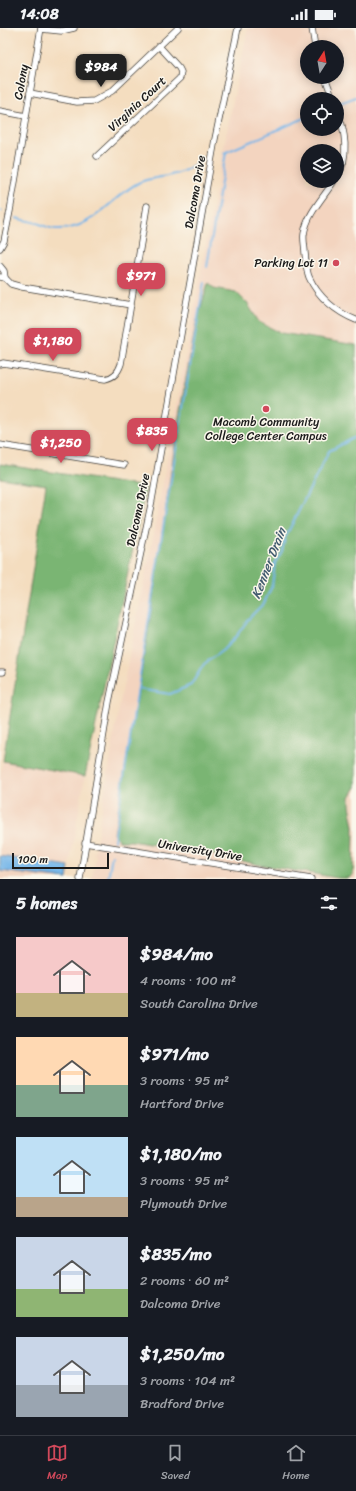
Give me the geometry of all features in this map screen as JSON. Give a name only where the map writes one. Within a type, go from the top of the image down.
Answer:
[{"type":"street","points":[[41,29],[61,31],[74,28]]},
{"type":"street","points":[[30,93],[77,102],[94,101],[112,91],[178,28]]},
{"type":"street","name":"Dalcoma Drive","points":[[80,879],[109,702],[152,500],[215,139],[238,28]]},
{"type":"street","points":[[312,28],[314,40]]},
{"type":"street","name":"Colony","points":[[0,248],[4,241],[10,211],[41,29]]},
{"type":"street","name":"Virginia Court","points":[[97,156],[180,78],[181,72],[179,68],[159,46]]},
{"type":"street","points":[[0,111],[26,116]]},
{"type":"street","points":[[344,136],[346,144],[344,158]]},
{"type":"street","points":[[329,188],[315,206],[303,235],[307,269],[319,294],[335,309],[356,320]]},
{"type":"street","points":[[0,364],[3,363],[105,379],[114,376],[117,373],[121,364],[147,206]]},
{"type":"street","points":[[0,266],[4,271],[3,278],[11,284],[131,305]]},
{"type":"street","points":[[0,445],[124,465]]},
{"type":"street","name":"University Drive","points":[[86,843],[311,879]]},
{"type":"shaded area","name":"Macomb Community College Center Campus","points":[[248,28],[356,28],[356,879],[92,879],[96,855],[94,855],[121,697],[153,537],[223,150]]},
{"type":"shaded area","points":[[3,761],[85,776],[69,867],[0,856],[0,777]]},
{"type":"shaded area","points":[[0,871],[67,879],[0,879]]},
{"type":"green space","name":"Macomb Community College Center Campus","points":[[208,283],[214,288],[236,292],[247,303],[259,322],[281,333],[356,345],[356,787],[350,797],[354,827],[353,875],[349,878],[338,878],[260,865],[206,853],[189,852],[175,848],[132,841],[119,841],[114,834],[148,632],[179,416],[196,324]]},
{"type":"green space","points":[[0,464],[146,487],[85,776],[3,761],[46,485],[0,478]]},
{"type":"water","points":[[0,856],[69,867],[67,879],[0,871]]},
{"type":"waterway","points":[[344,101],[356,97]]},
{"type":"waterway","points":[[224,153],[300,120]]},
{"type":"waterway","points":[[207,267],[226,152]]},
{"type":"waterway","points":[[16,218],[57,229],[81,225],[138,183],[179,173],[201,160]]},
{"type":"waterway","points":[[114,840],[167,503],[204,282]]},
{"type":"waterway","name":"Kenner Drain","points":[[138,689],[170,694],[191,685],[204,664],[223,650],[237,635],[250,617],[264,603],[272,586],[275,563],[282,551],[285,538],[329,451],[356,437]]},
{"type":"waterway","points":[[108,879],[112,855]]},
{"type":"place","name":"Parking Lot 11","points":[[336,263]]},
{"type":"place","name":"Macomb Community College Center Campus","points":[[266,409]]}]
